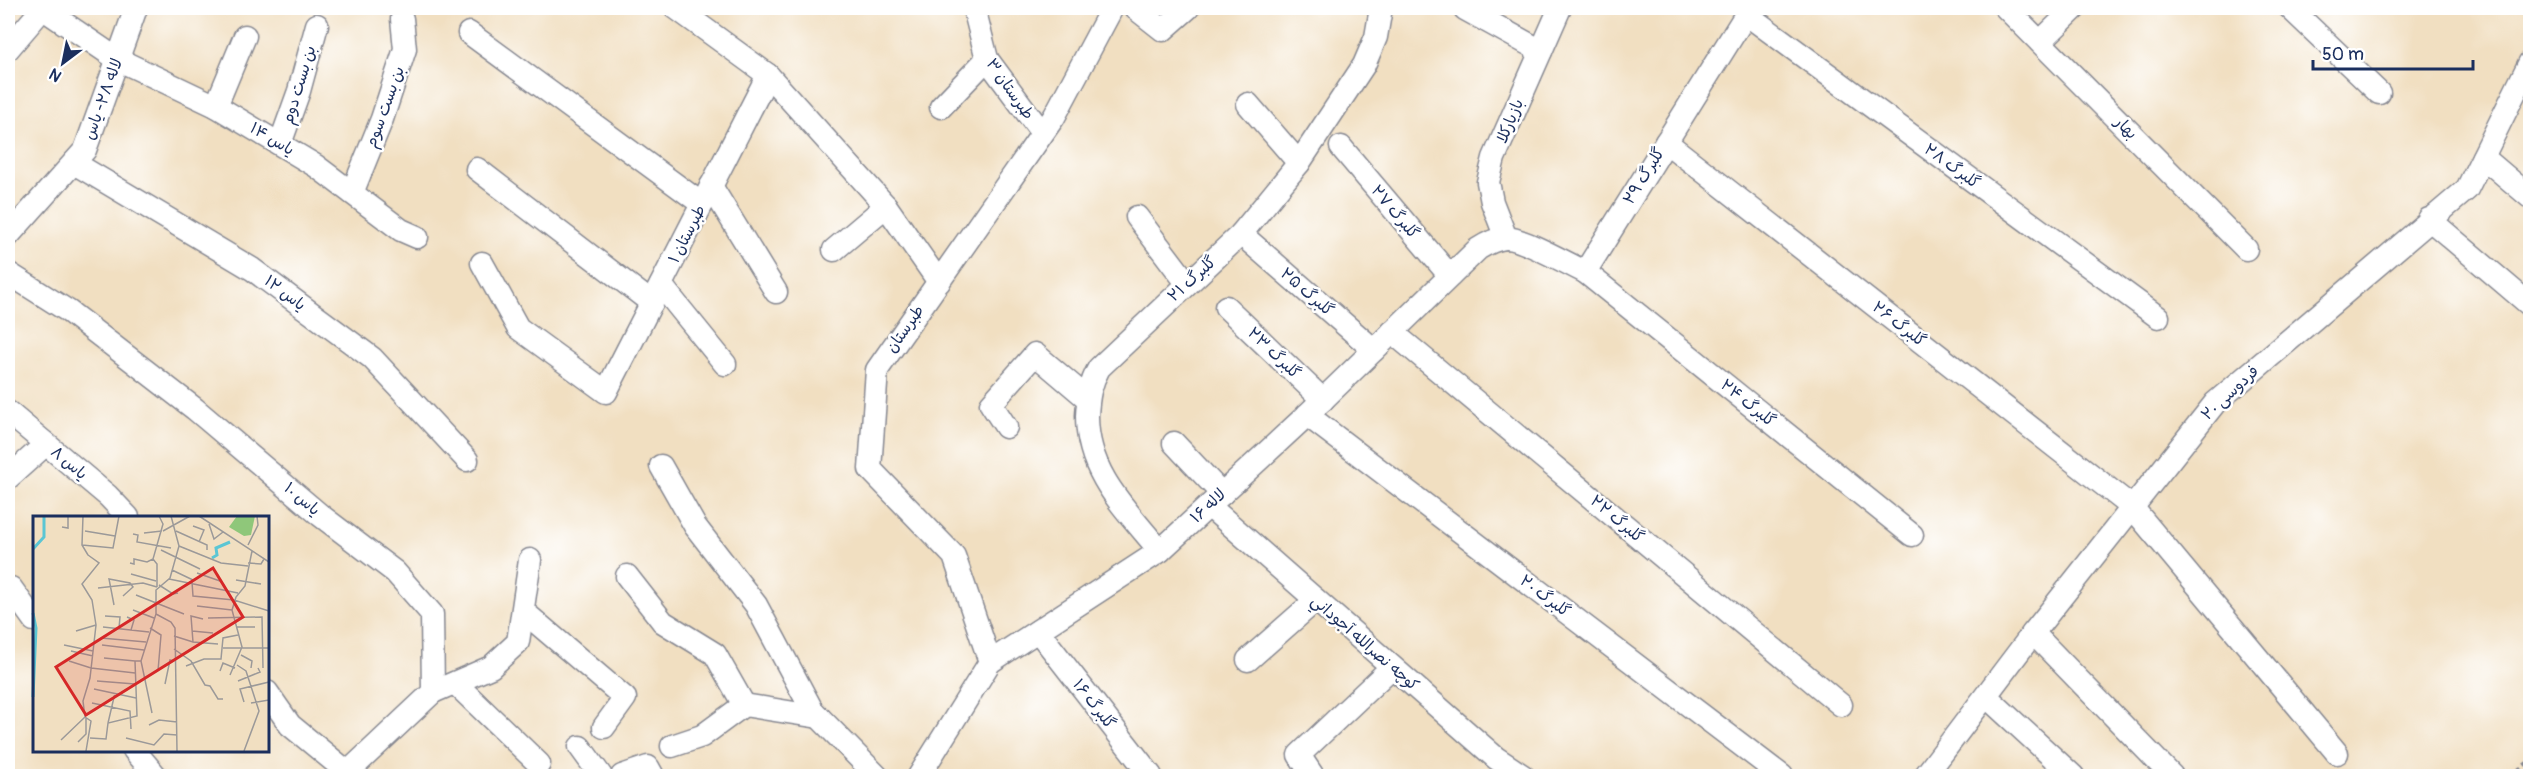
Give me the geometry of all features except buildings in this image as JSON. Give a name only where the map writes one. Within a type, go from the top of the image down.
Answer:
[{"type":"street","name":"یاس ۱۴","points":[[43,8],[117,59],[216,106],[316,166],[401,230],[417,237]]},
{"type":"street","points":[[8,49],[43,8]]},
{"type":"street","name":"لاله ۲۸- یاس","points":[[8,236],[85,150],[136,8]]},
{"type":"street","points":[[676,8],[768,75],[886,206],[939,282]]},
{"type":"street","name":"طبرستان ۳","points":[[974,8],[987,59],[1042,133]]},
{"type":"street","name":"طبرستان","points":[[990,662],[954,556],[870,469],[877,370],[1054,117],[1112,8]]},
{"type":"street","points":[[1135,8],[1163,30],[1188,8]]},
{"type":"street","name":"گلبرگ ۲۱","points":[[1160,551],[1104,481],[1095,464],[1087,432],[1091,382],[1099,368],[1241,234],[1299,163],[1364,65],[1376,37],[1381,8]]},
{"type":"street","name":"بازیارکلا","points":[[1506,238],[1492,202],[1488,182],[1494,158],[1560,8]]},
{"type":"street","name":"بهار","points":[[2006,8],[2246,249]]},
{"type":"street","points":[[2040,42],[2075,8]]},
{"type":"street","points":[[2290,8],[2379,93]]},
{"type":"street","points":[[1465,9],[1541,51]]},
{"type":"street","name":"گلبرگ ۲۹","points":[[1585,272],[1748,11]]},
{"type":"street","name":"گلبرگ ۲۸","points":[[1748,11],[2158,317]]},
{"type":"street","name":"بن بست سوم","points":[[352,193],[382,119],[405,49],[402,19]]},
{"type":"street","name":"بن بست دوم","points":[[280,144],[299,91],[317,25]]},
{"type":"street","points":[[469,33],[707,195],[776,292]]},
{"type":"street","points":[[216,106],[245,36]]},
{"type":"street","points":[[941,107],[987,59]]},
{"type":"street","name":"فردوسی ۲۰","points":[[1925,777],[1988,697],[2033,633],[2215,403],[2467,189],[2530,62]]},
{"type":"street","name":"طبرستان ۱","points":[[482,263],[519,328],[606,392],[768,75]]},
{"type":"street","points":[[1248,104],[1299,163]]},
{"type":"street","name":"گلبرگ ۲۶","points":[[1666,142],[2132,507],[2337,753]]},
{"type":"street","name":"گلبرگ ۲۷","points":[[1341,147],[1450,276]]},
{"type":"street","points":[[2483,157],[2530,197]]},
{"type":"street","name":"یاس ۱۲","points":[[74,164],[252,269],[372,358],[467,460]]},
{"type":"street","points":[[477,169],[656,294],[725,364]]},
{"type":"street","points":[[834,250],[886,206]]},
{"type":"street","points":[[1137,217],[1187,283]]},
{"type":"street","points":[[2429,219],[2530,305]]},
{"type":"street","name":"گلبرگ ۲۵","points":[[1241,234],[1374,350]]},
{"type":"street","points":[[1506,238],[1520,241],[1585,272]]},
{"type":"street","name":"لاله ۱۶","points":[[919,777],[990,662],[1160,551],[1315,407],[1478,249],[1490,242],[1506,238]]},
{"type":"street","name":"گلبرگ ۲۴","points":[[1585,272],[1912,535]]},
{"type":"street","name":"یاس ۱۰","points":[[8,273],[68,311],[186,402],[320,514],[395,572],[432,614],[433,692]]},
{"type":"street","name":"گلبرگ ۲۳","points":[[1226,307],[1315,407]]},
{"type":"street","name":"گلبرگ ۲۲","points":[[1392,332],[1841,705]]},
{"type":"street","points":[[1006,427],[991,404],[1035,354],[1088,399]]},
{"type":"street","name":"گلبرگ ۲۰","points":[[1315,407],[1782,777]]},
{"type":"street","name":"یاس ۸","points":[[8,412],[108,496],[127,516]]},
{"type":"street","name":"كوچه نصرالله آجوداني","points":[[1174,443],[1215,500],[1316,600],[1496,758],[1523,777]]},
{"type":"street","points":[[8,478],[46,444]]},
{"type":"street","points":[[661,466],[695,526],[756,605],[812,710],[878,777]]},
{"type":"street","points":[[268,693],[290,725],[349,775],[433,692],[491,667],[518,642],[530,560]]},
{"type":"street","points":[[627,576],[663,622],[715,654],[744,705]]},
{"type":"street","points":[[11,588],[33,619]]},
{"type":"street","points":[[1248,660],[1316,600]]},
{"type":"street","points":[[523,611],[625,698],[604,727]]},
{"type":"street","name":"گلبرگ ۱۶","points":[[1038,631],[1146,775]]},
{"type":"street","points":[[2033,633],[2172,777]]},
{"type":"street","points":[[1313,777],[1299,755],[1392,667]]},
{"type":"street","points":[[455,683],[539,764]]},
{"type":"street","points":[[1988,697],[2073,777]]},
{"type":"street","points":[[672,746],[702,736],[744,705],[819,717]]},
{"type":"street","points":[[580,747],[601,777]]},
{"type":"street","points":[[135,751],[156,777]]},
{"type":"street","points":[[622,777],[648,767],[653,777]]},
{"type":"path","points":[[2510,777],[2530,761]]}]
